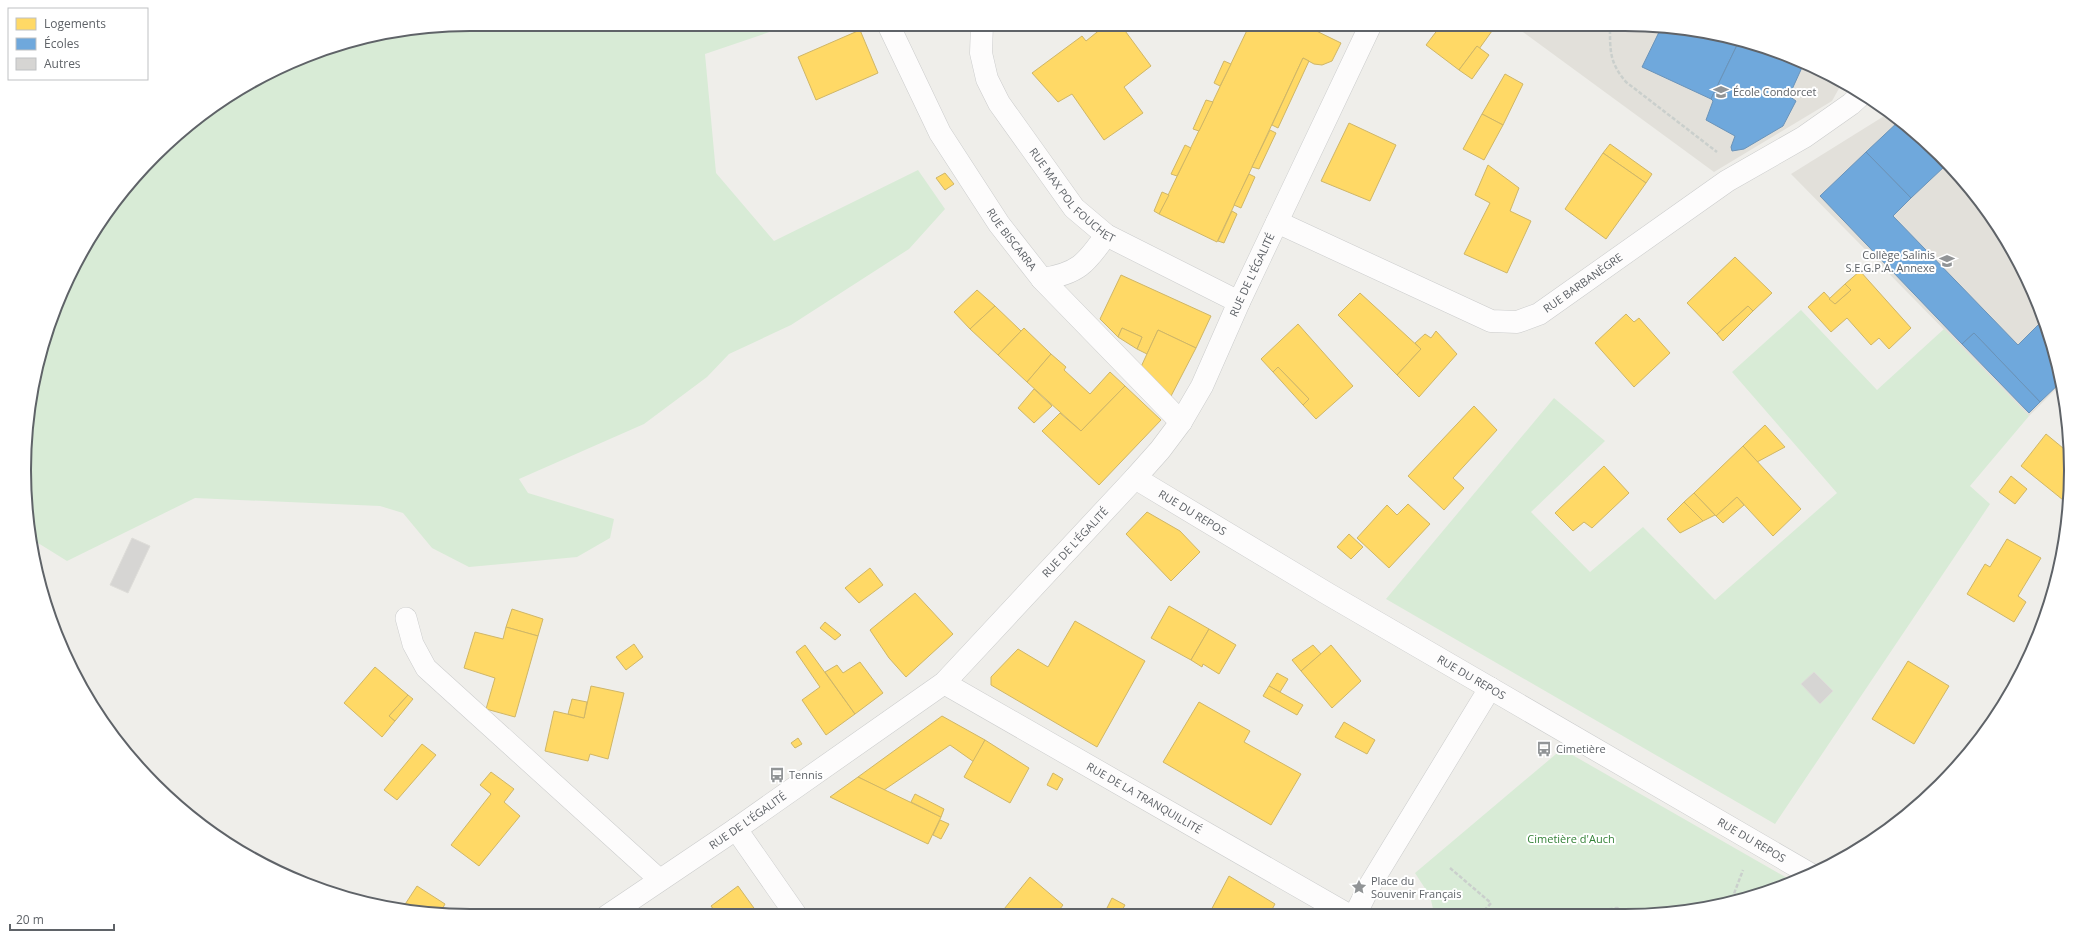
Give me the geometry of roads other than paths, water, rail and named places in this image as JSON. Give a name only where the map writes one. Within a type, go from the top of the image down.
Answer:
[{"type":"street","name":"RUE BISCARRA","points":[[891,31],[940,133],[999,224],[1042,279],[1181,422]]},
{"type":"street","name":"RUE MAX POL FOUCHET","points":[[982,31],[981,53],[987,79],[999,103],[1074,208],[1106,236],[1239,302]]},
{"type":"street","name":"RUE DE L'ÉGALITÉ","points":[[617,909],[736,829],[944,683],[1160,450],[1181,422],[1202,386],[1239,302],[1368,31]]},
{"type":"street","name":"RUE BARBANÈGRE","points":[[1277,222],[1491,321],[1517,322],[1539,314],[1727,181],[1804,136],[1858,98]]},
{"type":"street","points":[[1042,279],[1062,276],[1080,267],[1094,253],[1106,236]]},
{"type":"street","name":"RUE DU REPOS","points":[[1134,478],[1328,594],[1804,871]]},
{"type":"street","name":"RUE DE LA TRANQUILLITÉ","points":[[944,683],[1338,909]]},
{"type":"street","points":[[1358,909],[1388,854],[1490,688]]},
{"type":"street","points":[[736,829],[792,909]]},
{"type":"lane","points":[[406,618],[413,644],[426,668],[660,880]]},
{"type":"place","name":"École Condorcet","points":[[1721,92]]},
{"type":"place","name":"Collège Salinis S.E.G.P.A. Annexe","points":[[1947,261]]},
{"type":"place","name":"Cimetière","points":[[1544,749]]},
{"type":"place","name":"Tennis","points":[[777,775]]},
{"type":"place","name":"Place du Souvenir Français","points":[[1359,887]]},
{"type":"park label","name":"Cimetière d'Auch","points":[[1571,839]]}]
